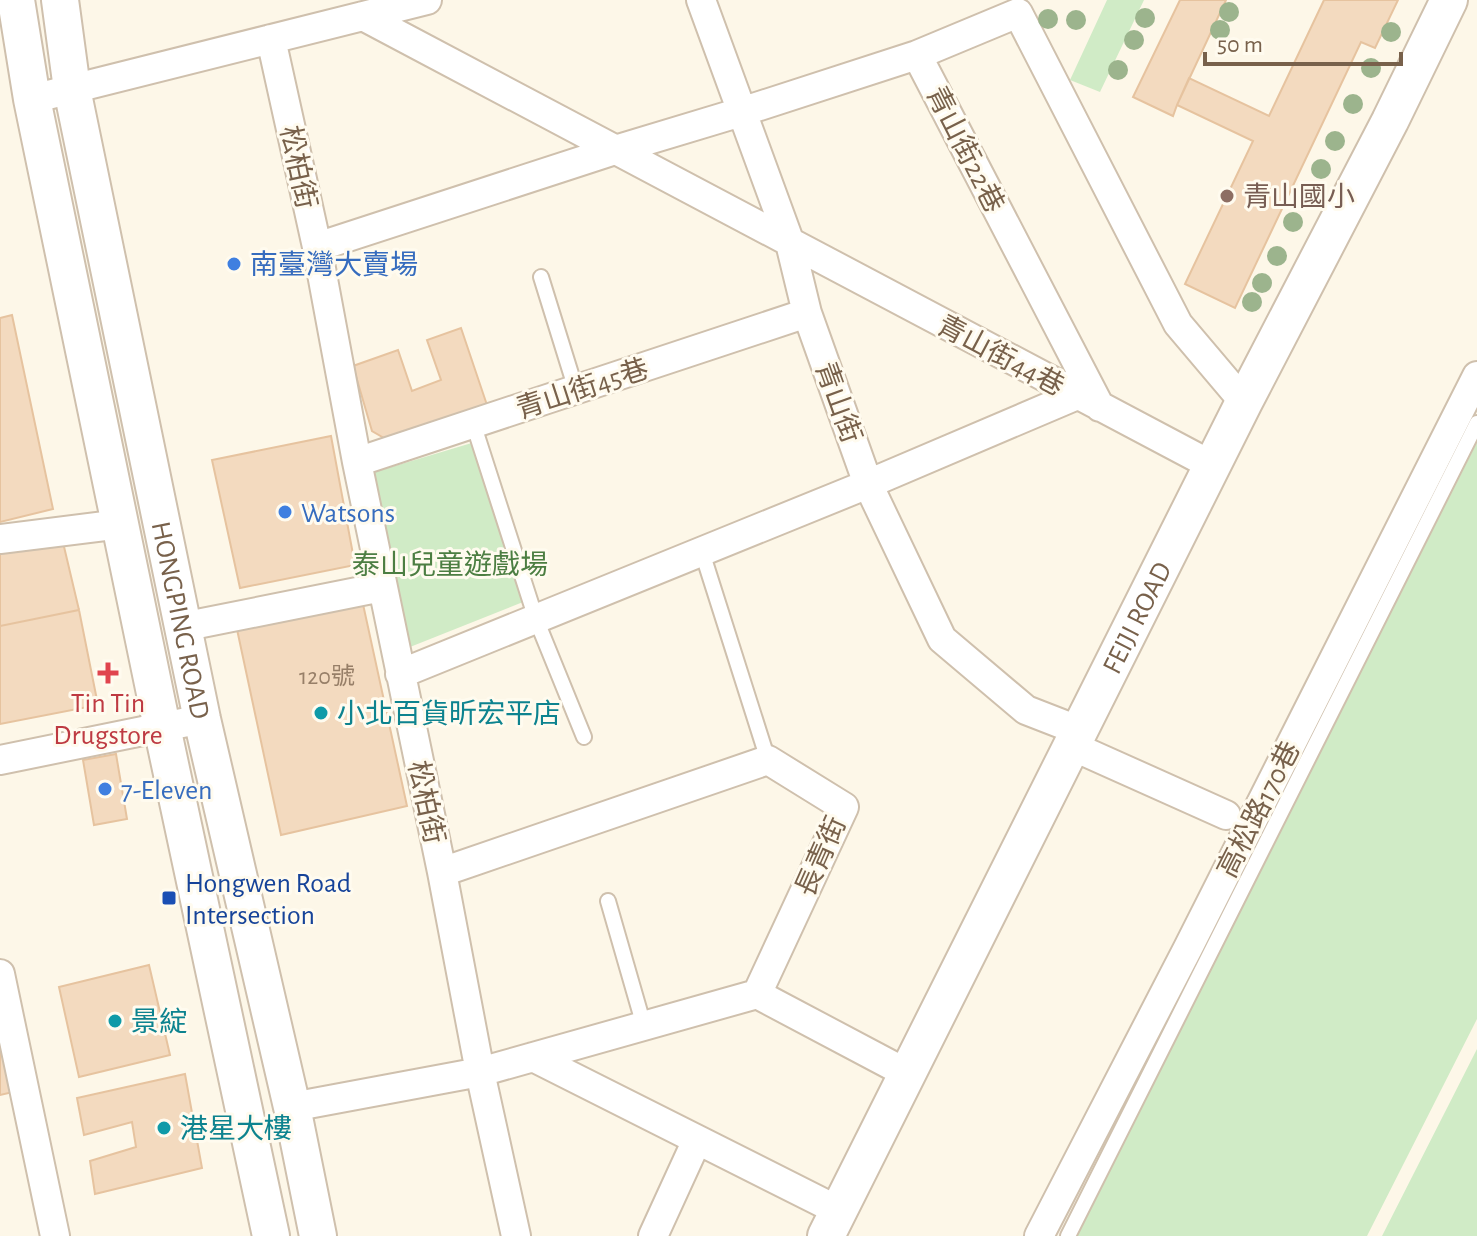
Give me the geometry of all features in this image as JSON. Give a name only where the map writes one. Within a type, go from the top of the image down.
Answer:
[{"type":"street","name":"HONGPING ROAD","points":[[16,0],[32,99],[271,1236]]},
{"type":"street","name":"HONGPING ROAD","points":[[60,0],[72,89],[182,627],[292,1107],[318,1236]]},
{"type":"street","points":[[32,99],[427,0]]},
{"type":"street","name":"青山街","points":[[701,0],[790,243],[807,313],[868,484],[942,639],[1026,710],[1076,739],[1226,815]]},
{"type":"street","name":"FEIJI ROAD","points":[[832,1223],[1449,0]]},
{"type":"street","points":[[917,55],[1018,13],[1178,324],[1244,402]]},
{"type":"street","name":"青山街44巷","points":[[363,16],[1213,466]]},
{"type":"street","name":"松柏街","points":[[271,39],[317,247],[382,587],[516,1236]]},
{"type":"street","name":"青山街22巷","points":[[317,247],[917,55],[1089,401]]},
{"type":"street","name":"青山街45巷","points":[[357,462],[807,313]]},
{"type":"street","name":"高松路170巷","points":[[1039,1236],[1476,378]]},
{"type":"street","points":[[400,674],[868,484],[1089,401]]},
{"type":"street","points":[[0,539],[121,524]]},
{"type":"street","points":[[182,627],[382,587]]},
{"type":"street","points":[[0,760],[202,719]]},
{"type":"street","points":[[442,872],[768,760]]},
{"type":"street","name":"長青街","points":[[757,994],[844,807],[768,760]]},
{"type":"street","points":[[0,974],[55,1236]]},
{"type":"street","points":[[292,1107],[480,1072],[757,994],[908,1074]]},
{"type":"street","points":[[533,1057],[697,1140],[832,1223]]},
{"type":"street","points":[[653,1236],[697,1140]]},
{"type":"lane","points":[[541,277],[576,390]]},
{"type":"lane","points":[[473,423],[536,619],[584,737]]},
{"type":"lane","points":[[1068,1236],[1477,423]]},
{"type":"lane","points":[[702,552],[768,760]]},
{"type":"lane","points":[[608,901],[644,1026]]},
{"type":"green space","points":[[1107,0],[1144,0],[1100,92],[1070,80]]},
{"type":"green space","name":"泰山兒童遊戲場","points":[[475,442],[528,600],[405,649],[368,474]]},
{"type":"green space","points":[[1477,442],[1477,1019],[1367,1236],[1076,1236]]},
{"type":"green space","points":[[1477,1049],[1477,1236],[1382,1236]]},
{"type":"building","points":[[1180,0],[1226,0],[1173,116],[1133,97]]},
{"type":"building","points":[[1324,0],[1398,0],[1375,48],[1361,42],[1235,308],[1185,284],[1253,141],[1177,105],[1189,78],[1269,116]]},
{"type":"building","points":[[12,315],[53,509],[0,522],[0,318]]},
{"type":"building","points":[[461,328],[487,405],[384,438],[372,431],[353,366],[398,350],[412,391],[441,380],[427,340]]},
{"type":"building","name":"Watsons","points":[[331,436],[355,565],[240,588],[212,460]]},
{"type":"building","points":[[61,534],[79,610],[0,626],[0,546]]},
{"type":"building","name":"小北百貨昕宏平店","points":[[361,595],[407,806],[281,835],[235,620]]},
{"type":"building","points":[[79,610],[98,705],[0,724],[0,626]]},
{"type":"building","name":"7-Eleven","points":[[116,754],[127,819],[94,825],[83,760]]},
{"type":"building","name":"景綻","points":[[149,965],[170,1055],[79,1077],[59,987]]},
{"type":"building","points":[[0,1028],[13,1092],[0,1095]]},
{"type":"building","name":"港星大樓","points":[[185,1074],[202,1168],[95,1194],[90,1161],[136,1147],[132,1122],[84,1135],[77,1098]]},
{"type":"place","name":"青山國小","points":[[1227,196]]},
{"type":"place","name":"南臺灣大賣場","points":[[234,264]]},
{"type":"place","name":"Watsons","points":[[285,512]]},
{"type":"place","name":"Tin Tin Drugstore","points":[[108,673]]},
{"type":"place","name":"小北百貨昕宏平店","points":[[321,713]]},
{"type":"place","name":"7-Eleven","points":[[105,789]]},
{"type":"place","name":"Hongwen Road Intersection","points":[[169,898]]},
{"type":"place","name":"景綻","points":[[115,1021]]},
{"type":"place","name":"港星大樓","points":[[164,1128]]}]
